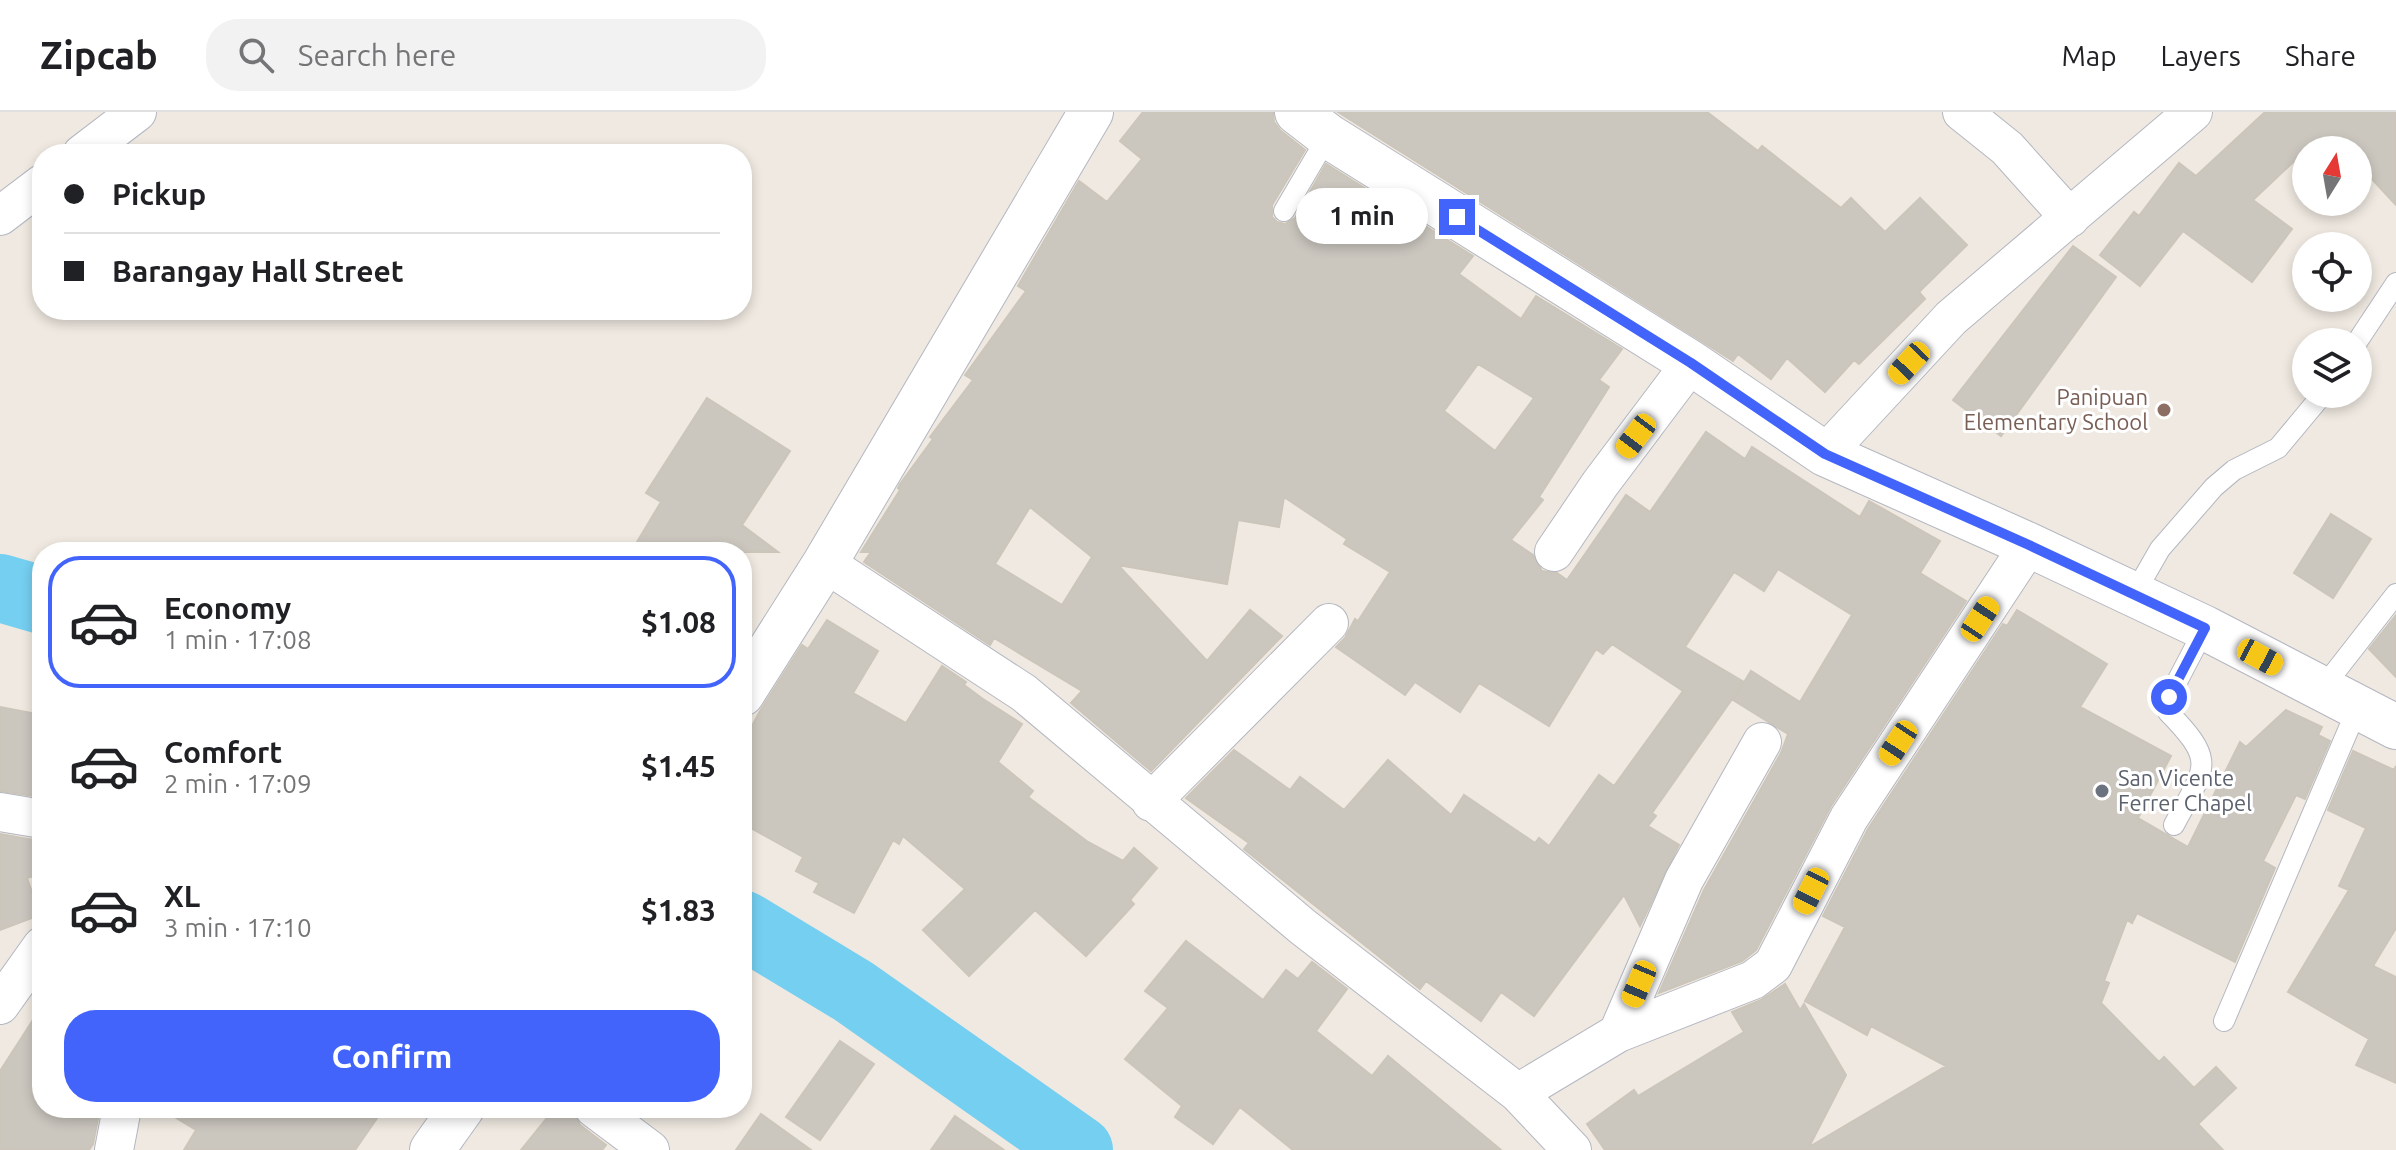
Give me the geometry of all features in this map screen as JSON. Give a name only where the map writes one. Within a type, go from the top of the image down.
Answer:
[{"type":"main road","points":[[752,678],[825,563],[1091,112]]},
{"type":"main road","points":[[1312,124],[1691,363],[1825,454],[2205,628],[2358,708]]},
{"type":"street","points":[[95,144],[137,112]]},
{"type":"street","points":[[1962,112],[2007,148],[2070,218]]},
{"type":"street","points":[[1825,454],[1951,318],[2193,112]]},
{"type":"street","points":[[0,216],[32,192]]},
{"type":"street","points":[[1554,552],[1600,484],[1691,363]]},
{"type":"street","points":[[1518,1093],[1618,1033],[1753,980],[1773,965],[1849,818],[2029,545]]},
{"type":"street","points":[[825,563],[1024,693],[1303,927],[1518,1093],[1572,1150]]},
{"type":"street","points":[[1151,802],[1329,623]]},
{"type":"street","points":[[1618,1033],[1684,880],[1762,742]]},
{"type":"street","points":[[0,812],[32,817]]},
{"type":"street","points":[[0,1005],[32,960]]},
{"type":"street","points":[[114,1150],[120,1118]]},
{"type":"street","points":[[607,1118],[650,1150]]},
{"type":"lane","points":[[1284,211],[1312,124]]},
{"type":"lane","points":[[2366,328],[2396,283]]},
{"type":"lane","points":[[2133,596],[2160,549],[2214,487],[2234,470],[2278,448],[2311,408]]},
{"type":"lane","points":[[2224,1021],[2358,708],[2396,594]]},
{"type":"lane","points":[[2174,825],[2203,770],[2198,745],[2168,712],[2169,697],[2205,628]]},
{"type":"building","points":[[1143,112],[1273,112],[1274,122],[1281,131],[1305,150],[1272,205],[1272,217],[1277,222],[1285,224],[1295,218],[1326,164],[1473,256],[1459,274],[1521,319],[1536,296],[1622,349],[1599,380],[1609,387],[1539,497],[1543,500],[1511,540],[1533,555],[1542,571],[1557,573],[1567,580],[1626,495],[1650,512],[1706,432],[1745,459],[1752,447],[1860,517],[1869,501],[1940,541],[1920,573],[1966,601],[1831,806],[1756,950],[1742,961],[1659,993],[1704,890],[1781,753],[1788,734],[1733,700],[1751,671],[1800,702],[1852,615],[1778,569],[1764,591],[1734,572],[1685,647],[1744,682],[1652,813],[1656,816],[1648,826],[1679,845],[1640,926],[1624,895],[1534,1016],[1501,992],[1481,1021],[1426,981],[1420,989],[1244,849],[1249,843],[1186,798],[1234,750],[1290,790],[1300,777],[1344,810],[1388,760],[1451,815],[1464,795],[1535,843],[1539,838],[1549,846],[1599,775],[1614,786],[1683,691],[1612,644],[1603,654],[1596,649],[1549,726],[1479,683],[1460,712],[1415,682],[1405,695],[1336,647],[1355,619],[1358,621],[1390,572],[1344,544],[1347,539],[1284,497],[1279,527],[1238,520],[1227,584],[1118,565],[1207,661],[1250,610],[1282,636],[1151,771],[1071,703],[1082,691],[994,638],[990,645],[864,562],[871,552],[861,552],[900,490],[900,484],[933,439],[930,437],[973,380],[965,375],[1026,291],[1018,286],[1079,181],[1107,202],[1142,159],[1120,141]],"holes":[[[1478,364],[1534,398],[1495,451],[1444,411]],[[1030,507],[1092,557],[1062,605],[995,564]]]},
{"type":"building","points":[[1338,112],[1707,112],[1758,151],[1762,146],[1841,208],[1851,198],[1885,232],[1920,198],[1967,245],[1919,292],[1925,299],[1859,364],[1854,360],[1825,392],[1787,358],[1771,379],[1738,354],[1733,361]]},
{"type":"building","points":[[2265,112],[2396,112],[2396,205],[2372,179],[2372,136],[2292,136],[2292,163],[2253,200],[2292,229],[2252,282],[2183,231],[2140,286],[2100,255],[2134,212],[2139,216],[2179,163],[2196,176]]},
{"type":"building","points":[[2073,246],[2116,277],[2001,436],[1953,400]]},
{"type":"building","points":[[707,398],[790,451],[742,525],[778,552],[752,552],[752,542],[637,542],[661,502],[646,493]]},
{"type":"building","points":[[2331,514],[2371,539],[2333,598],[2294,573]]},
{"type":"building","points":[[2017,610],[2107,664],[2080,707],[2171,756],[2138,818],[2188,847],[2240,742],[2246,747],[2286,710],[2322,727],[2318,735],[2330,741],[2305,799],[2296,795],[2263,861],[2275,868],[2235,962],[2137,913],[2132,923],[2127,920],[2104,981],[2109,983],[2101,1003],[2159,1062],[2164,1057],[2194,1088],[2216,1067],[2236,1088],[2198,1124],[2223,1150],[1605,1150],[1587,1124],[1634,1090],[1638,1096],[1744,1032],[1732,1012],[1761,1000],[1785,984],[1800,1010],[1804,1004],[1846,1075],[1809,1147],[1946,1066],[1871,1026],[1867,1035],[1805,1001],[1845,927],[1823,916],[1868,829],[2003,624],[2007,626]]},
{"type":"building","points":[[2396,615],[2396,677],[2369,649]]},
{"type":"building","points":[[827,620],[878,651],[853,693],[906,723],[942,666],[966,682],[964,685],[983,699],[1022,724],[998,762],[1033,791],[1028,797],[1088,842],[1123,861],[1134,848],[1157,868],[1130,900],[1134,904],[1086,956],[1035,910],[969,976],[923,930],[965,889],[903,836],[899,844],[893,840],[854,913],[814,892],[819,883],[796,871],[803,857],[752,829],[752,726],[802,645],[808,649]]},
{"type":"building","points":[[0,707],[32,713],[32,796],[0,791]]},
{"type":"building","points":[[2353,751],[2394,770],[2396,766],[2396,928],[2373,966],[2396,977],[2396,1083],[2356,1065],[2369,1039],[2288,992],[2349,890],[2339,886],[2366,828],[2328,810]]},
{"type":"building","points":[[0,834],[32,840],[32,876],[27,878],[32,892],[32,918],[0,930]]},
{"type":"building","points":[[1186,941],[1263,1000],[1286,970],[1298,979],[1312,962],[1347,989],[1316,1031],[1372,1076],[1388,1056],[1501,1150],[1293,1150],[1240,1107],[1213,1144],[1175,1117],[1182,1106],[1125,1059],[1168,1008],[1145,991]]},
{"type":"building","points":[[32,1021],[32,1118],[98,1118],[89,1150],[0,1150],[0,1071]]},
{"type":"building","points":[[840,1041],[874,1064],[820,1140],[786,1117]]},
{"type":"building","points":[[761,1114],[811,1150],[736,1150]]},
{"type":"building","points":[[955,1116],[1004,1150],[931,1150]]},
{"type":"building","points":[[176,1118],[377,1118],[355,1150],[184,1150],[196,1130]]},
{"type":"building","points":[[547,1118],[577,1118],[580,1125],[606,1145],[602,1150],[521,1150]]},
{"type":"waterway","points":[[0,588],[32,597]]},
{"type":"waterway","points":[[752,930],[853,991],[1079,1150]]},
{"type":"place","name":"Panipuan Elementary School","points":[[2164,410]]},
{"type":"place","name":"San Vicente Ferrer Chapel","points":[[2102,791]]},
{"type":"route","points":[[1457,217],[1691,363],[1825,454],[2205,628],[2169,697]]}]
